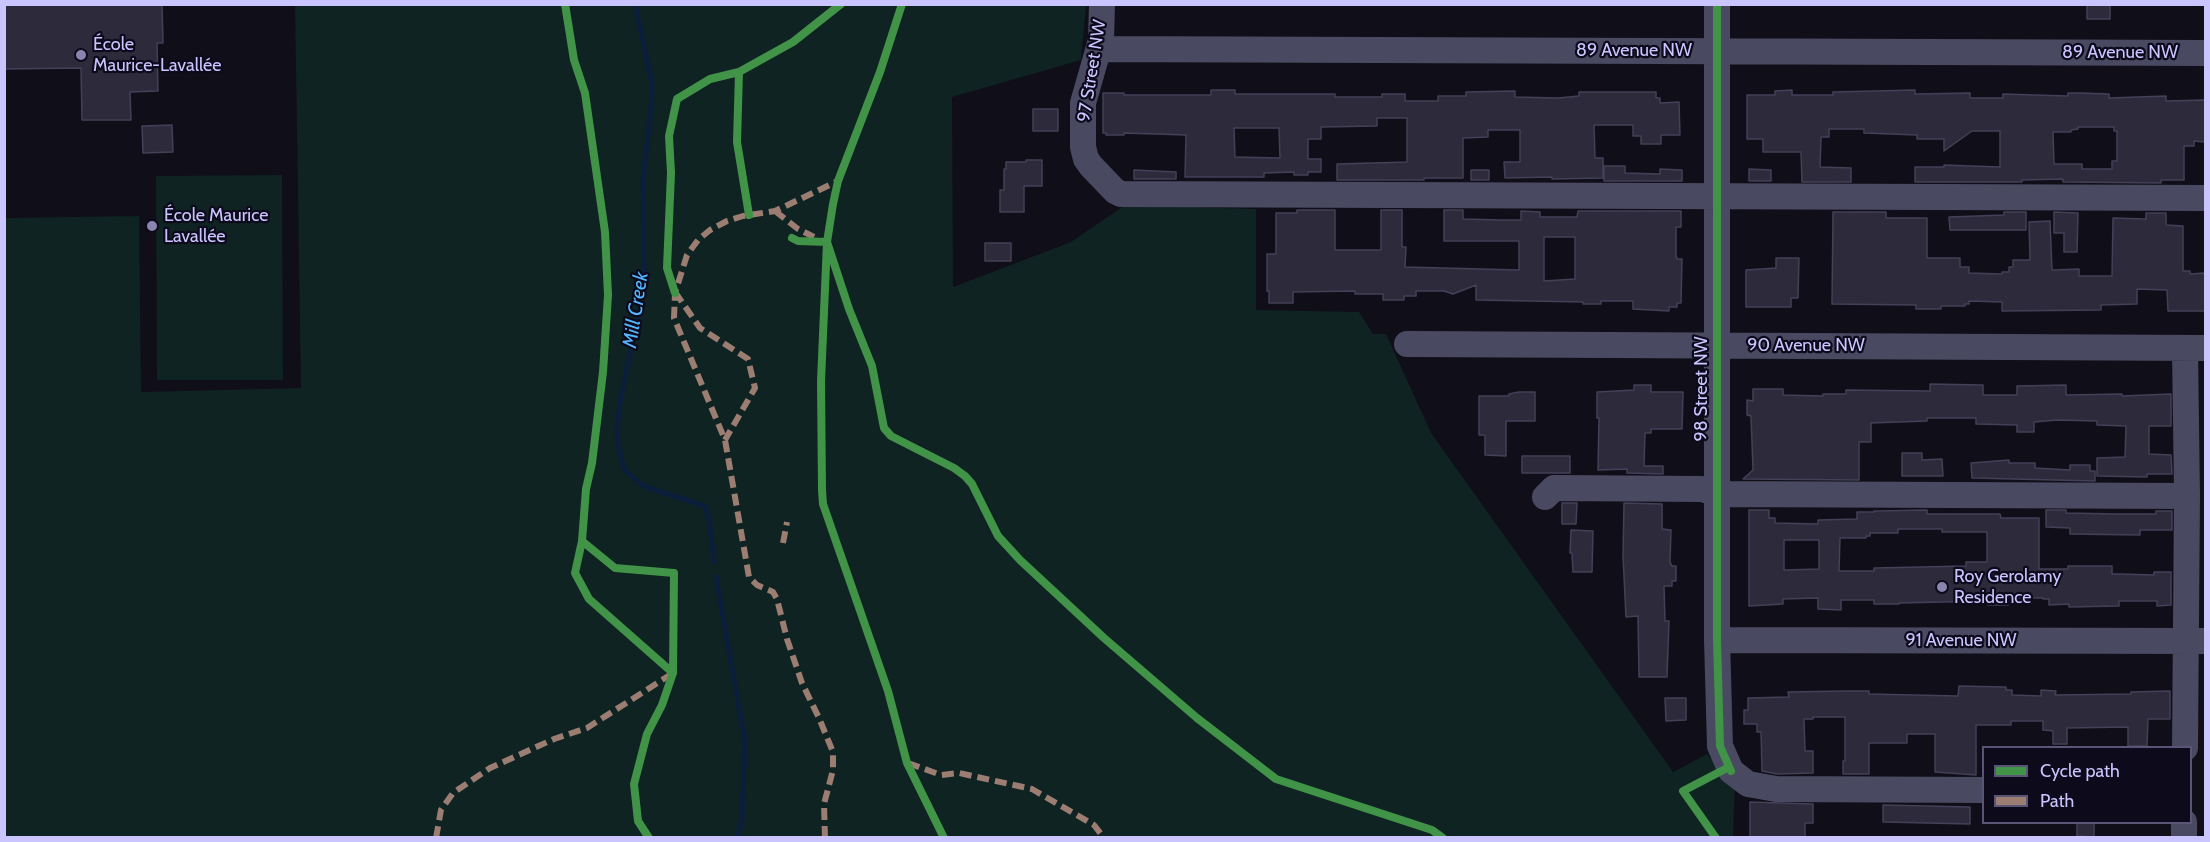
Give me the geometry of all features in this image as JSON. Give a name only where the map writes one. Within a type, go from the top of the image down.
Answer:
[{"type":"street","name":"97 Street NW","points":[[1102,4],[1099,49],[1084,96],[1083,147],[1086,159],[1115,191],[1121,194],[1717,195]]},
{"type":"street","name":"98 Street NW","points":[[1717,4],[1717,640],[1720,746],[1731,771],[1748,784],[1776,789],[1982,790]]},
{"type":"street","name":"89 Avenue NW","points":[[1099,49],[2205,53]]},
{"type":"street","points":[[1717,195],[2205,198]]},
{"type":"street","name":"90 Avenue NW","points":[[1407,344],[2195,348]]},
{"type":"street","points":[[2185,746],[2196,641],[2187,496],[2195,348]]},
{"type":"street","points":[[1545,497],[1554,488],[1702,489],[1717,494],[2187,496]]},
{"type":"street","name":"91 Avenue NW","points":[[1717,640],[2196,641]]},
{"type":"green space","points":[[295,5],[1086,5],[1081,60],[952,97],[953,287],[1071,242],[1125,205],[1256,209],[1256,310],[1359,312],[1373,334],[1386,334],[1431,433],[1673,772],[1707,754],[1735,785],[1733,837],[5,837],[4,218],[139,216],[141,392],[301,388]]},
{"type":"green space","points":[[282,175],[283,380],[157,380],[156,176]]},
{"type":"building","name":"École Maurice-Lavallée","points":[[4,4],[162,4],[163,43],[157,43],[158,91],[130,92],[131,120],[82,120],[81,68],[4,69]]},
{"type":"building","points":[[2087,4],[2110,4],[2110,19],[2087,19]]},
{"type":"building","points":[[1211,90],[1235,90],[1235,94],[1335,94],[1335,97],[1382,97],[1382,94],[1405,94],[1405,101],[1438,101],[1438,96],[1466,96],[1466,92],[1515,91],[1515,97],[1558,98],[1579,96],[1579,92],[1656,92],[1656,98],[1660,98],[1660,103],[1679,102],[1680,135],[1661,135],[1661,144],[1641,144],[1641,136],[1633,136],[1633,125],[1594,125],[1595,158],[1603,158],[1603,178],[1505,178],[1504,162],[1520,162],[1520,130],[1488,130],[1488,137],[1463,138],[1463,178],[1337,180],[1337,164],[1407,162],[1407,118],[1377,118],[1377,126],[1321,127],[1321,139],[1308,139],[1308,159],[1321,159],[1321,172],[1308,172],[1308,175],[1294,175],[1294,172],[1264,173],[1264,177],[1185,177],[1186,135],[1124,133],[1124,135],[1106,135],[1103,133],[1103,93],[1211,95]],"holes":[[[1234,128],[1279,128],[1280,158],[1235,157]]]},
{"type":"building","points":[[1792,90],[1792,95],[1833,95],[1833,92],[1915,90],[1915,94],[1970,93],[1970,98],[2003,98],[2003,94],[2068,96],[2068,93],[2082,93],[2109,94],[2109,98],[2166,96],[2166,101],[2205,100],[2205,142],[2194,141],[2194,146],[2184,146],[2184,180],[2161,180],[2161,183],[2063,182],[2063,179],[2022,180],[2022,182],[1915,182],[1915,167],[1944,167],[1944,165],[2000,167],[2000,131],[1972,131],[1944,151],[1944,139],[1917,139],[1917,135],[1864,133],[1864,129],[1829,129],[1829,137],[1821,137],[1820,167],[1851,168],[1851,182],[1802,182],[1801,152],[1763,152],[1763,139],[1747,139],[1747,95],[1775,95],[1775,91]],"holes":[[[2078,127],[2114,127],[2114,131],[2117,131],[2117,161],[2112,161],[2112,169],[2082,169],[2082,164],[2054,164],[2053,132],[2071,132]]]},
{"type":"building","points":[[1033,109],[1058,109],[1058,131],[1033,131]]},
{"type":"building","points":[[172,125],[173,152],[143,153],[142,126]]},
{"type":"building","points":[[1026,160],[1042,160],[1042,186],[1024,186],[1024,212],[1000,212],[1000,190],[1004,190],[1006,162],[1026,162]]},
{"type":"building","points":[[1604,166],[1625,166],[1625,173],[1660,174],[1660,169],[1682,170],[1682,181],[1604,181]]},
{"type":"building","points":[[1749,169],[1771,170],[1771,181],[1749,181]]},
{"type":"building","points":[[1134,170],[1176,172],[1176,179],[1134,179]]},
{"type":"building","points":[[1471,170],[1489,170],[1489,180],[1471,180]]},
{"type":"building","points":[[1297,210],[1335,210],[1335,250],[1381,250],[1381,210],[1402,210],[1402,247],[1406,247],[1405,267],[1519,270],[1519,241],[1444,241],[1444,210],[1463,210],[1463,219],[1501,220],[1521,220],[1521,211],[1540,212],[1540,217],[1577,217],[1578,211],[1681,211],[1681,227],[1676,227],[1676,255],[1677,259],[1682,259],[1681,303],[1677,303],[1677,307],[1669,307],[1669,311],[1633,309],[1633,301],[1601,301],[1601,304],[1583,304],[1583,302],[1476,300],[1476,285],[1453,294],[1444,291],[1416,291],[1416,296],[1404,296],[1404,300],[1383,300],[1383,294],[1355,294],[1355,291],[1293,292],[1293,303],[1269,303],[1267,254],[1276,254],[1276,213],[1297,213]],"holes":[[[1544,237],[1575,237],[1575,279],[1544,281]]]},
{"type":"building","points":[[1833,212],[1886,212],[1886,218],[1927,218],[1927,258],[1960,258],[1960,267],[1969,267],[1969,273],[2002,274],[2002,272],[2009,272],[2009,267],[2013,267],[2013,260],[2030,260],[2029,222],[2050,221],[2052,270],[2079,269],[2079,276],[2112,276],[2113,218],[2146,219],[2146,213],[2166,213],[2166,225],[2183,226],[2183,271],[2190,271],[2190,274],[2205,273],[2205,311],[2168,311],[2167,290],[2137,289],[2137,304],[2101,305],[2101,310],[2002,311],[2002,302],[1969,301],[1969,304],[1965,306],[1941,306],[1941,309],[1916,309],[1916,305],[1832,304]]},
{"type":"building","points":[[2004,212],[2026,212],[2026,230],[1950,230],[1949,217],[2004,215]]},
{"type":"building","points":[[2054,212],[2078,213],[2077,252],[2064,252],[2064,233],[2054,233]]},
{"type":"building","points":[[985,243],[1011,243],[1011,261],[985,261]]},
{"type":"building","points":[[1776,258],[1799,258],[1798,298],[1791,298],[1791,307],[1746,307],[1746,270],[1776,268]]},
{"type":"building","points":[[1930,384],[1983,385],[1983,395],[2017,395],[2017,386],[2066,385],[2066,395],[2171,394],[2171,426],[2149,426],[2149,454],[2171,455],[2172,474],[2147,474],[2147,477],[2097,476],[2097,458],[2125,457],[2126,426],[2097,425],[2097,421],[2057,420],[2034,422],[2034,432],[2017,432],[2017,425],[1976,424],[1976,418],[1927,418],[1927,421],[1871,423],[1871,442],[1859,442],[1859,480],[1743,479],[1753,470],[1751,416],[1747,415],[1747,400],[1753,401],[1753,389],[1783,389],[1783,395],[1823,396],[1823,394],[1846,394],[1846,390],[1930,391]]},
{"type":"building","points":[[1634,385],[1651,385],[1651,392],[1683,392],[1682,429],[1651,429],[1651,433],[1645,433],[1644,466],[1663,466],[1663,474],[1627,473],[1627,469],[1598,470],[1597,392],[1634,390]]},
{"type":"building","points":[[1535,392],[1535,421],[1506,421],[1506,456],[1485,455],[1485,435],[1479,435],[1479,396],[1509,396],[1509,394]]},
{"type":"building","points":[[1902,453],[1922,453],[1922,460],[1942,459],[1943,476],[1902,476]]},
{"type":"building","points":[[1522,456],[1570,456],[1570,473],[1522,473]]},
{"type":"building","points":[[2009,460],[2009,463],[2035,463],[2035,468],[2070,470],[2070,465],[2090,465],[2090,471],[2095,471],[2095,481],[1972,478],[1971,463]]},
{"type":"building","points":[[1562,503],[1577,503],[1576,524],[1562,524]]},
{"type":"building","points":[[1624,503],[1662,504],[1662,529],[1671,530],[1670,562],[1672,566],[1676,566],[1676,581],[1672,581],[1672,586],[1664,586],[1665,621],[1669,621],[1667,677],[1639,677],[1638,616],[1626,617],[1623,556]]},
{"type":"building","points":[[1749,510],[1769,510],[1769,518],[1775,518],[1775,523],[1818,524],[1818,520],[1857,519],[1857,512],[1874,511],[1927,510],[1927,514],[2000,514],[2001,518],[2039,518],[2039,569],[2068,569],[2068,566],[2112,566],[2112,574],[2154,575],[2154,572],[2171,572],[2171,605],[2157,606],[2157,601],[2119,601],[2119,606],[2069,607],[2069,604],[2049,605],[2049,599],[2043,598],[2008,598],[2008,605],[1988,605],[1988,601],[1874,604],[1874,600],[1841,600],[1841,610],[1818,609],[1818,598],[1783,599],[1783,604],[1749,606]],"holes":[[[1898,529],[1987,532],[1987,562],[1966,562],[1966,566],[1839,571],[1840,538],[1866,538],[1870,536],[1870,533],[1898,533]],[[1784,540],[1819,540],[1819,569],[1784,570]]]},
{"type":"building","points":[[2046,510],[2066,510],[2066,513],[2117,514],[2156,514],[2156,511],[2172,511],[2172,530],[2140,530],[2140,535],[2070,534],[2070,528],[2046,527]]},
{"type":"building","points":[[1571,530],[1593,531],[1592,572],[1573,572],[1572,553],[1570,553]]},
{"type":"building","points":[[1959,686],[2006,687],[2006,690],[2012,690],[2012,695],[2041,696],[2041,690],[2056,691],[2055,695],[2170,691],[2170,719],[2148,719],[2147,746],[2128,746],[2128,727],[2067,728],[2067,744],[2053,744],[2053,731],[2043,730],[2043,721],[2011,721],[2011,725],[1976,725],[1976,775],[1935,772],[1935,734],[1907,734],[1907,743],[1869,743],[1869,774],[1843,774],[1845,717],[1804,719],[1805,751],[1813,751],[1813,773],[1777,774],[1762,771],[1761,732],[1757,732],[1757,724],[1744,724],[1744,710],[1748,710],[1748,698],[1789,697],[1788,692],[1845,691],[1869,691],[1869,694],[1958,696]]},
{"type":"building","points":[[1665,698],[1686,698],[1686,720],[1666,721]]},
{"type":"building","points":[[1750,802],[1813,804],[1813,823],[1805,823],[1805,837],[1750,837]]},
{"type":"building","points":[[1883,805],[1970,807],[1970,824],[1883,822]]},
{"type":"building","points":[[2077,824],[2094,824],[2094,837],[2077,836]]},
{"type":"waterway","name":"Mill Creek","points":[[635,4],[652,84],[652,98],[643,180],[644,279],[638,319],[621,396],[617,428],[618,446],[624,469],[643,486],[705,506],[709,518],[714,562]]},
{"type":"waterway","name":"Mill Creek","points":[[716,577],[745,742],[742,818],[738,838]]},
{"type":"marked path","points":[[825,838],[824,804],[833,770],[833,752],[802,683],[787,639],[777,599],[773,592],[757,585],[749,577],[725,440],[674,318],[675,293],[687,255],[698,240],[727,221],[775,211],[838,181]]},
{"type":"marked path","points":[[775,211],[798,229],[814,237]]},
{"type":"marked path","points":[[675,292],[700,328],[748,359],[755,388],[725,440]]},
{"type":"marked path","points":[[783,543],[787,522]]},
{"type":"marked path","points":[[436,838],[441,810],[453,793],[490,768],[554,739],[587,728],[673,673]]},
{"type":"marked path","points":[[908,763],[941,775],[959,773],[1032,789],[1094,825],[1104,838]]},
{"type":"cycle path","points":[[565,4],[574,60],[585,93],[605,232],[608,295],[603,372],[592,463],[586,489],[582,541],[615,568],[674,573],[673,673],[662,705],[647,734],[634,784],[638,821],[649,838]]},
{"type":"cycle path","points":[[749,215],[737,142],[739,72],[793,42],[841,4]]},
{"type":"cycle path","points":[[902,4],[880,72],[838,181],[833,204],[827,242],[821,381],[822,490],[823,504],[888,691],[907,763],[944,838]]},
{"type":"cycle path","points":[[1717,4],[1717,640],[1720,746],[1731,771]]},
{"type":"cycle path","points":[[675,293],[667,268],[671,173],[669,136],[677,99],[710,79],[739,72]]},
{"type":"cycle path","points":[[792,238],[798,241],[827,242],[849,309],[872,366],[884,428],[891,436],[954,468],[965,476],[972,484],[998,536],[1020,560],[1104,638],[1197,718],[1276,779],[1432,830],[1443,838]]},
{"type":"cycle path","points":[[582,541],[575,573],[589,599],[673,673]]},
{"type":"cycle path","points":[[1716,838],[1683,791],[1729,767]]},
{"type":"place","name":"École Maurice-Lavallée","points":[[81,55]]},
{"type":"place","name":"École Maurice Lavallée","points":[[152,226]]},
{"type":"place","name":"Roy Gerolamy Residence","points":[[1942,587]]}]
